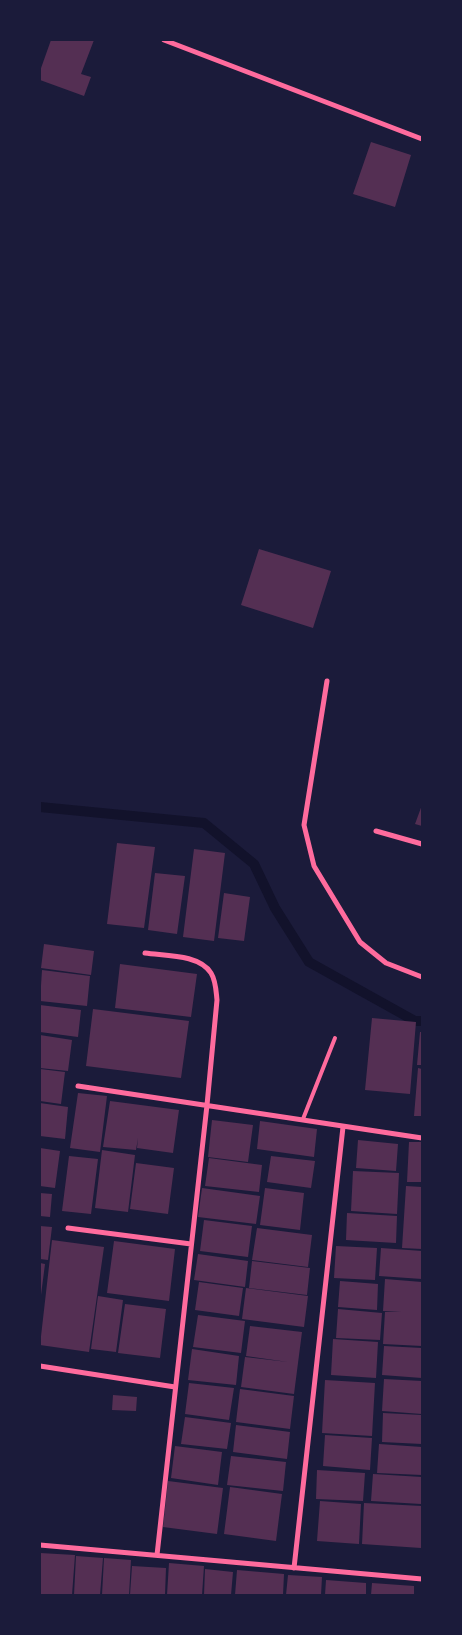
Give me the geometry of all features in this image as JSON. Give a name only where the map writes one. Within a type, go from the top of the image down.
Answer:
[{"type":"street","points":[[164,40],[422,139]]},
{"type":"street","points":[[327,681],[304,825],[314,866],[360,942],[386,963],[422,977]]},
{"type":"street","points":[[376,831],[422,844]]},
{"type":"street","points":[[145,953],[189,959],[206,966],[212,974],[217,1000],[158,1555]]},
{"type":"street","points":[[78,1086],[422,1138]]},
{"type":"street","points":[[294,1568],[343,1127]]},
{"type":"street","points":[[68,1228],[191,1244]]},
{"type":"street","points":[[40,1366],[175,1388]]},
{"type":"street","points":[[40,1545],[422,1579]]},
{"type":"lane","points":[[303,1119],[335,1038]]},
{"type":"building","points":[[51,40],[94,40],[81,74],[91,77],[84,96],[40,80],[40,71]]},
{"type":"building","points":[[371,142],[411,155],[395,207],[353,194]]},
{"type":"building","points":[[259,549],[331,571],[313,628],[241,605]]},
{"type":"building","points":[[422,805],[422,826],[415,824]]},
{"type":"building","points":[[117,843],[155,847],[144,928],[107,924]]},
{"type":"building","points":[[194,849],[225,853],[214,941],[183,937]]},
{"type":"building","points":[[155,873],[185,876],[177,934],[148,930]]},
{"type":"building","points":[[224,893],[250,897],[244,941],[218,938]]},
{"type":"building","points":[[44,944],[94,951],[91,975],[41,968]]},
{"type":"building","points":[[120,964],[197,974],[191,1017],[115,1008]]},
{"type":"building","points":[[42,970],[90,976],[87,1006],[40,1001]]},
{"type":"building","points":[[40,1005],[81,1010],[78,1037],[40,1032]]},
{"type":"building","points":[[93,1009],[189,1021],[181,1078],[86,1066]]},
{"type":"building","points":[[372,1018],[416,1022],[410,1094],[365,1090]]},
{"type":"building","points":[[420,1032],[422,1032],[422,1065],[417,1065]]},
{"type":"building","points":[[40,1035],[72,1040],[68,1071],[40,1068]]},
{"type":"building","points":[[418,1068],[422,1069],[422,1116],[414,1116]]},
{"type":"building","points":[[40,1069],[65,1072],[61,1104],[40,1101]]},
{"type":"building","points":[[78,1093],[107,1096],[100,1152],[70,1148]]},
{"type":"building","points":[[110,1101],[179,1110],[173,1153],[137,1148],[138,1138],[136,1150],[103,1147]]},
{"type":"building","points":[[40,1103],[68,1107],[65,1139],[40,1136]]},
{"type":"building","points":[[212,1120],[253,1125],[248,1162],[208,1157]]},
{"type":"building","points":[[260,1121],[317,1129],[314,1157],[257,1149]]},
{"type":"building","points":[[358,1140],[398,1144],[396,1171],[356,1168]]},
{"type":"building","points":[[409,1142],[422,1142],[422,1182],[407,1182]]},
{"type":"building","points":[[40,1148],[60,1151],[55,1188],[40,1186]]},
{"type":"building","points":[[102,1150],[135,1155],[128,1212],[95,1208]]},
{"type":"building","points":[[69,1156],[98,1159],[91,1214],[62,1211]]},
{"type":"building","points":[[271,1156],[315,1161],[311,1188],[267,1182]]},
{"type":"building","points":[[209,1158],[262,1165],[259,1192],[205,1186]]},
{"type":"building","points":[[136,1163],[174,1168],[168,1214],[130,1209]]},
{"type":"building","points":[[353,1171],[399,1173],[397,1214],[351,1211]]},
{"type":"building","points":[[406,1186],[422,1187],[422,1249],[402,1248]]},
{"type":"building","points":[[202,1188],[260,1196],[256,1224],[198,1217]]},
{"type":"building","points":[[265,1188],[304,1193],[300,1230],[260,1225]]},
{"type":"building","points":[[40,1193],[52,1194],[50,1217],[40,1216]]},
{"type":"building","points":[[347,1213],[397,1216],[396,1243],[346,1240]]},
{"type":"building","points":[[204,1220],[252,1226],[248,1257],[200,1251]]},
{"type":"building","points":[[40,1226],[52,1227],[48,1260],[40,1259]]},
{"type":"building","points":[[257,1228],[312,1235],[308,1267],[252,1260]]},
{"type":"building","points":[[52,1240],[104,1247],[89,1352],[40,1345]]},
{"type":"building","points":[[114,1241],[175,1249],[169,1301],[107,1293]]},
{"type":"building","points":[[336,1246],[377,1248],[375,1280],[334,1278]]},
{"type":"building","points":[[381,1248],[422,1251],[422,1279],[379,1276]]},
{"type":"building","points":[[198,1254],[248,1261],[245,1287],[194,1280]]},
{"type":"building","points":[[252,1261],[310,1268],[307,1295],[249,1288]]},
{"type":"building","points":[[40,1263],[45,1264],[41,1295],[40,1295]]},
{"type":"building","points":[[385,1279],[422,1282],[422,1346],[383,1344],[385,1312],[401,1312],[383,1311]]},
{"type":"building","points":[[340,1281],[378,1284],[377,1310],[338,1307]]},
{"type":"building","points":[[199,1282],[243,1288],[239,1316],[195,1310]]},
{"type":"building","points":[[246,1288],[308,1296],[304,1327],[242,1319]]},
{"type":"building","points":[[98,1296],[123,1300],[116,1352],[91,1349]]},
{"type":"building","points":[[125,1304],[166,1309],[160,1358],[118,1353]]},
{"type":"building","points":[[338,1309],[382,1313],[380,1340],[336,1338]]},
{"type":"building","points":[[198,1315],[245,1321],[241,1353],[193,1347]]},
{"type":"building","points":[[250,1326],[302,1332],[294,1394],[241,1387],[245,1357],[288,1362],[246,1356]]},
{"type":"building","points":[[333,1339],[378,1342],[376,1378],[331,1375]]},
{"type":"building","points":[[384,1346],[422,1348],[422,1378],[382,1375]]},
{"type":"building","points":[[192,1349],[239,1356],[236,1385],[188,1380]]},
{"type":"building","points":[[384,1379],[422,1381],[422,1414],[382,1411]]},
{"type":"building","points":[[325,1380],[375,1383],[372,1436],[322,1433]]},
{"type":"building","points":[[189,1383],[234,1388],[229,1420],[185,1414]]},
{"type":"building","points":[[240,1389],[294,1396],[290,1429],[236,1422]]},
{"type":"building","points":[[113,1395],[137,1397],[136,1411],[112,1410]]},
{"type":"building","points":[[383,1413],[422,1415],[422,1444],[382,1442]]},
{"type":"building","points":[[185,1417],[231,1423],[227,1449],[181,1444]]},
{"type":"building","points":[[236,1425],[290,1432],[287,1459],[233,1452]]},
{"type":"building","points":[[325,1435],[372,1438],[370,1470],[323,1466]]},
{"type":"building","points":[[379,1444],[422,1447],[422,1475],[377,1473]]},
{"type":"building","points":[[175,1446],[222,1452],[218,1485],[171,1478]]},
{"type":"building","points":[[231,1456],[286,1462],[283,1491],[227,1485]]},
{"type":"building","points":[[317,1470],[365,1473],[363,1501],[316,1499]]},
{"type":"building","points":[[373,1474],[422,1477],[421,1504],[371,1501]]},
{"type":"building","points":[[168,1481],[223,1488],[217,1534],[163,1527]]},
{"type":"building","points":[[230,1487],[282,1494],[276,1541],[224,1534]]},
{"type":"building","points":[[320,1501],[361,1504],[359,1544],[317,1541]]},
{"type":"building","points":[[364,1503],[422,1506],[421,1548],[362,1544]]},
{"type":"building","points":[[40,1553],[75,1555],[72,1595],[40,1595]]},
{"type":"building","points":[[76,1556],[103,1558],[100,1595],[74,1595]]},
{"type":"building","points":[[104,1558],[131,1560],[129,1595],[102,1595]]},
{"type":"building","points":[[169,1563],[204,1566],[202,1595],[167,1595]]},
{"type":"building","points":[[132,1566],[166,1568],[165,1595],[130,1595]]},
{"type":"building","points":[[205,1569],[233,1572],[231,1595],[204,1595]]},
{"type":"building","points":[[237,1570],[284,1574],[283,1595],[235,1595]]},
{"type":"building","points":[[288,1575],[322,1577],[321,1595],[286,1595]]},
{"type":"building","points":[[326,1580],[366,1583],[366,1595],[325,1595]]},
{"type":"building","points":[[372,1583],[414,1586],[414,1595],[371,1595]]},
{"type":"waterway","points":[[40,807],[204,823],[254,864],[275,908],[309,962],[415,1021],[422,1021]]}]
